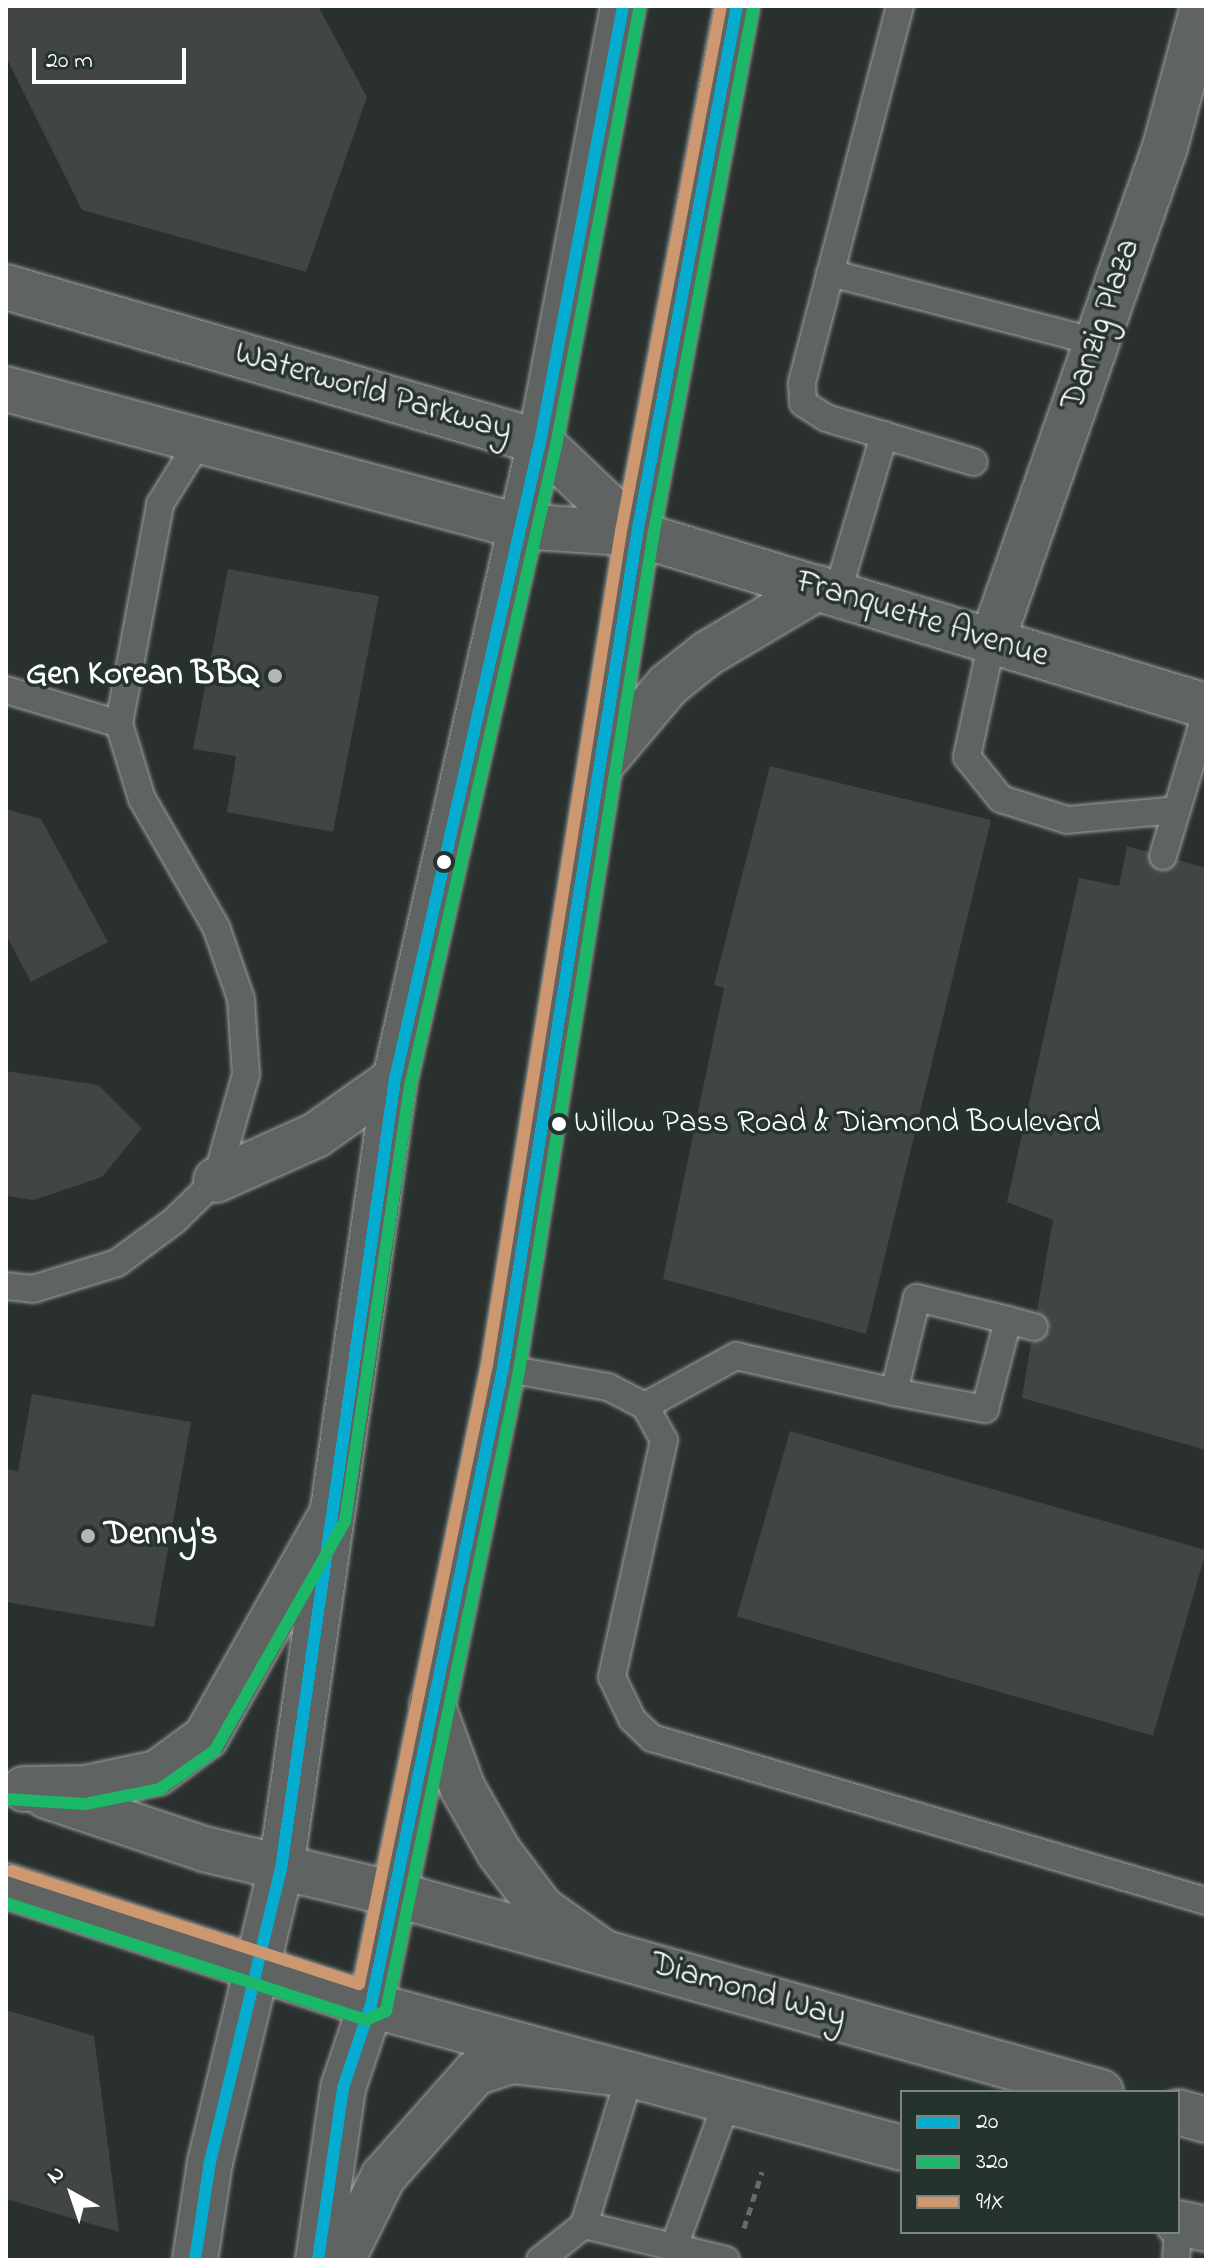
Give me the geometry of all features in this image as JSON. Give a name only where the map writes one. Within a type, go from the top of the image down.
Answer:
[{"type":"main road","points":[[195,2260],[210,2162],[281,1869],[395,1079],[518,526],[540,442],[623,6]]},
{"type":"main road","points":[[318,2260],[343,2088],[371,2005],[503,1368],[603,763],[637,534],[737,6]]},
{"type":"main road","name":"Danzig Plaza","points":[[992,641],[1201,31]]},
{"type":"main road","name":"Waterworld Parkway","points":[[6,287],[540,442],[637,534]]},
{"type":"main road","points":[[6,389],[198,443],[518,526],[637,534]]},
{"type":"main road","name":"Franquette Avenue","points":[[637,534],[1206,706]]},
{"type":"main road","points":[[603,763],[668,685],[754,622],[827,591]]},
{"type":"main road","points":[[216,1180],[316,1135],[395,1079]]},
{"type":"main road","points":[[15,1786],[85,1788],[157,1773],[206,1737],[330,1516]]},
{"type":"main road","points":[[432,1702],[463,1789],[499,1852],[542,1909],[603,1952]]},
{"type":"main road","name":"Diamond Way","points":[[15,1786],[281,1869],[394,1894],[1087,2090]]},
{"type":"main road","points":[[6,1886],[371,2005],[900,2147]]},
{"type":"main road","points":[[342,2260],[383,2177],[475,2073],[513,2061],[630,2075]]},
{"type":"main road","points":[[1180,2113],[1206,2120]]},
{"type":"main road","points":[[1180,2226],[1206,2229]]},
{"type":"lane","points":[[900,6],[830,273],[803,403],[884,435],[974,462]]},
{"type":"lane","points":[[830,273],[1096,342]]},
{"type":"lane","points":[[827,591],[884,435]]},
{"type":"lane","points":[[6,1286],[33,1289],[117,1263],[216,1180],[246,1075],[241,999],[216,927],[142,799],[119,724],[160,504],[198,443]]},
{"type":"lane","points":[[992,641],[967,757],[1001,799],[1067,820],[1177,810]]},
{"type":"lane","points":[[6,690],[119,724]]},
{"type":"lane","points":[[1163,856],[1206,713]]},
{"type":"lane","points":[[894,1392],[917,1298],[1034,1327]]},
{"type":"lane","points":[[645,1406],[736,1356],[985,1409],[1008,1320]]},
{"type":"lane","points":[[503,1368],[608,1387],[645,1406],[664,1440],[612,1677],[632,1719],[652,1738],[1206,1901]]},
{"type":"lane","points":[[540,2260],[584,2225],[630,2075]]},
{"type":"lane","points":[[675,2244],[727,2101]]},
{"type":"lane","points":[[584,2225],[675,2244],[724,2259]]},
{"type":"lane","points":[[1176,2260],[1178,2234]]},
{"type":"path","points":[[724,2259],[742,2236],[762,2172]]},
{"type":"building","points":[[6,6],[318,6],[367,97],[306,272],[82,210],[6,57]]},
{"type":"building","points":[[228,569],[379,596],[333,832],[227,812],[236,756],[193,749]]},
{"type":"building","points":[[770,766],[991,820],[866,1334],[663,1279],[724,988],[714,985]]},
{"type":"building","points":[[6,809],[41,819],[108,942],[31,982],[6,935]]},
{"type":"building","points":[[1127,846],[1148,852],[1159,871],[1178,860],[1206,868],[1206,1450],[1022,1398],[1031,1343],[1050,1330],[1037,1311],[1053,1220],[1007,1202],[1079,878],[1119,886]]},
{"type":"building","points":[[6,1071],[98,1085],[142,1128],[102,1177],[34,1200],[6,1196]]},
{"type":"building","name":"Denny's","points":[[32,1394],[191,1422],[154,1627],[6,1602],[6,1469],[18,1471]]},
{"type":"building","points":[[790,1431],[1206,1550],[1153,1736],[737,1617]]},
{"type":"building","points":[[6,2010],[94,2036],[119,2232],[6,2199]]},
{"type":"transit line","name":"20","points":[[195,2260],[210,2162],[281,1869],[395,1079],[540,442],[623,6]]},
{"type":"transit line","name":"91X","points":[[11,1871],[359,1984],[487,1365],[621,531],[721,6]]},
{"type":"transit line","name":"20","points":[[318,2260],[343,2088],[371,2005],[503,1368],[637,534],[737,6]]},
{"type":"transit line","name":"320","points":[[6,1799],[85,1804],[160,1789],[215,1750],[345,1521],[411,1082],[556,446],[639,9]]},
{"type":"transit line","name":"320","points":[[6,1903],[366,2020],[386,2011],[519,1371],[653,537],[753,9]]},
{"type":"place","name":"Gen Korean BBQ","points":[[275,676]]},
{"type":"place","name":"Willow Pass Road & Diamond Boulevard","points":[[559,1124]]},
{"type":"place","name":"Denny's","points":[[88,1536]]}]
